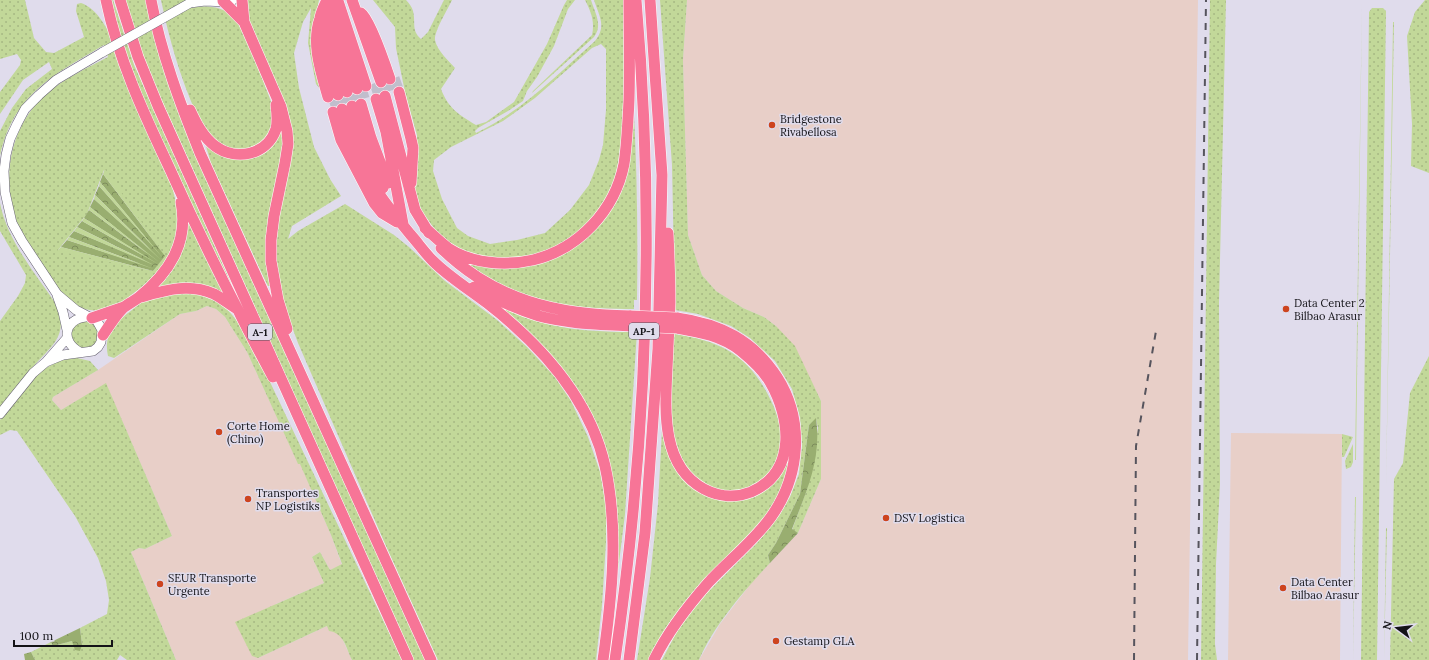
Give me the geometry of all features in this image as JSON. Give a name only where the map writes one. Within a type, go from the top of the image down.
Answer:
[{"type":"highway","points":[[106,0],[120,52],[135,92],[178,188],[237,310],[291,414],[345,533],[366,566]]},
{"type":"highway","name":"A-1","points":[[120,0],[138,57],[158,106],[408,660]]},
{"type":"highway","name":"A-1","points":[[151,0],[155,20],[172,79],[200,153],[431,660]]},
{"type":"highway","points":[[242,0],[244,22],[285,118],[287,130],[288,144],[274,216],[271,261],[278,300],[291,339],[293,356]]},
{"type":"highway","points":[[333,0],[332,32],[338,65],[361,88]]},
{"type":"highway","points":[[333,0],[344,6],[361,88]]},
{"type":"highway","points":[[333,0],[319,18],[317,30],[317,53],[361,88]]},
{"type":"highway","points":[[425,228],[448,248],[462,255],[479,260],[511,263],[526,262],[556,252],[581,236],[602,215],[616,190],[624,164],[630,65],[629,0]]},
{"type":"highway","name":"AP-1","points":[[615,660],[627,576],[639,439],[645,288],[644,134],[636,0]]},
{"type":"highway","name":"AP-1","points":[[629,660],[645,533],[656,389],[660,289],[662,175],[650,0]]},
{"type":"highway","points":[[224,1],[244,22]]},
{"type":"highway","points":[[354,5],[361,88]]},
{"type":"highway","points":[[354,5],[363,14],[368,22],[382,56],[361,88]]},
{"type":"highway","points":[[172,79],[187,103],[197,124],[208,140],[215,146],[231,154],[238,155],[252,153],[264,146],[269,141],[276,129],[276,97]]},
{"type":"highway","points":[[366,102],[411,195]]},
{"type":"highway","points":[[366,102],[410,132],[413,148],[411,195],[414,210],[434,241],[456,263],[474,276],[516,298],[541,306],[631,321]]},
{"type":"highway","points":[[366,102],[368,154],[380,183],[403,225],[432,260],[516,328],[549,361],[571,389],[585,412],[605,464],[610,497],[613,538],[611,589],[603,660]]},
{"type":"highway","points":[[366,102],[386,157],[390,182],[403,225]]},
{"type":"highway","points":[[366,102],[341,140],[374,203],[382,213],[403,225]]},
{"type":"highway","points":[[662,175],[668,212],[670,288],[665,415],[672,451],[688,477],[699,486],[709,491],[720,495],[731,496],[752,491],[769,481],[783,459],[787,438],[786,427],[777,397],[770,382],[753,362],[740,350],[726,342],[677,323]]},
{"type":"highway","points":[[103,335],[124,307],[139,297],[169,267],[176,255],[181,239],[183,218],[178,188]]},
{"type":"highway","points":[[442,269],[507,305],[539,316],[582,324],[631,321],[710,324],[745,342],[760,354],[782,384],[791,403],[796,428],[797,443],[790,482],[782,500],[770,518],[746,545],[709,582],[683,612],[670,631],[654,660]]},
{"type":"highway","points":[[139,297],[166,289],[189,288],[214,294],[237,310]]},
{"type":"highway","points":[[89,317],[124,307]]},
{"type":"street","points":[[80,352],[74,349],[70,344],[63,312],[56,294],[12,223],[5,192],[4,171],[10,139],[26,109],[38,95],[56,80],[191,2],[224,1]]},
{"type":"street","points":[[46,362],[63,355],[93,351],[98,347],[103,335],[100,325],[56,294]]},
{"type":"street","points":[[0,414],[33,373],[46,362],[67,334],[70,324],[80,317],[89,317]]},
{"type":"shaded area","points":[[687,0],[1198,0],[1188,660],[699,660],[720,624],[752,582],[798,533],[821,479],[821,401],[813,385],[776,326],[764,317],[743,308],[716,291],[702,275],[688,235],[683,60]]},
{"type":"shaded area","points":[[207,306],[216,309],[225,317],[247,352],[298,463],[300,463],[331,535],[342,565],[330,570],[320,552],[312,557],[324,583],[276,604],[258,658],[327,626],[341,636],[352,660],[176,660],[131,552],[139,548],[145,549],[172,536],[106,384],[61,410],[52,400],[53,397],[98,370],[180,314],[196,311]]},
{"type":"shaded area","points":[[1231,433],[1342,434],[1340,660],[1228,660]]},
{"type":"green space","points":[[0,0],[25,0],[34,38],[46,52],[54,53],[84,37],[76,11],[77,4],[81,3],[96,13],[112,38],[172,186],[177,206],[178,220],[178,233],[176,240],[169,257],[164,264],[152,278],[123,302],[114,307],[102,310],[84,309],[74,304],[62,293],[31,247],[17,223],[11,206],[9,178],[12,152],[21,127],[28,115],[36,104],[53,88],[108,57],[104,45],[69,66],[38,88],[15,116],[6,134],[0,156],[0,131],[12,108],[26,89],[52,69],[49,62],[23,80],[0,114],[0,92],[20,65],[21,60],[17,54],[0,59]],"holes":[[[104,170],[164,256],[153,271],[58,250],[87,214]]]},
{"type":"green space","points":[[109,0],[113,0],[134,65],[231,283],[229,285],[127,65]]},
{"type":"green space","points":[[125,0],[146,0],[158,49],[425,660],[414,660],[145,63]]},
{"type":"green space","points":[[161,0],[187,0],[191,8],[218,8],[227,12],[236,21],[250,47],[270,97],[272,106],[273,117],[271,127],[267,136],[260,143],[247,149],[237,149],[223,145],[209,136],[196,113],[180,71],[171,43]]},
{"type":"green space","points":[[247,0],[319,0],[313,29],[322,91],[316,84],[308,43],[311,8],[303,22],[294,53],[299,88],[314,147],[330,179],[341,196],[292,226],[288,239],[298,231],[345,204],[394,235],[445,281],[497,320],[527,347],[554,376],[571,401],[588,437],[600,472],[606,507],[606,542],[602,605],[596,660],[438,660],[386,546],[298,343],[284,305],[277,275],[275,243],[291,136],[250,26],[246,3]]},
{"type":"green space","points":[[373,0],[406,0],[413,10],[416,33],[421,39],[428,32],[444,0],[452,0],[435,36],[438,48],[455,68],[441,89],[451,106],[464,118],[476,125],[486,122],[514,102],[547,44],[564,5],[567,0],[575,0],[568,9],[554,46],[537,77],[527,91],[523,101],[478,128],[475,131],[476,133],[509,114],[524,103],[595,41],[601,31],[601,21],[594,0],[623,0],[624,73],[622,133],[618,163],[613,186],[589,222],[574,235],[555,247],[536,255],[514,259],[475,255],[457,248],[436,231],[421,210],[415,189],[417,135],[405,92],[396,48],[395,27]],"holes":[[[601,44],[606,49],[606,110],[603,145],[589,185],[570,210],[545,233],[517,240],[490,244],[468,236],[457,228],[442,199],[433,171],[434,160],[451,147],[503,121],[535,98],[592,48]]]},
{"type":"green space","points":[[585,0],[591,0],[598,23],[597,32],[594,37],[532,93],[592,35],[592,17]]},
{"type":"green space","points":[[660,0],[687,0],[683,60],[688,235],[702,275],[716,291],[743,308],[764,317],[776,326],[795,346],[821,401],[821,479],[798,533],[792,530],[807,489],[818,428],[816,419],[809,425],[800,494],[776,543],[768,555],[770,563],[721,621],[699,660],[662,660],[681,624],[708,592],[758,542],[779,516],[790,497],[799,474],[802,446],[800,417],[792,389],[775,361],[750,338],[731,326],[698,314],[675,310],[672,165]]},
{"type":"green space","points":[[1210,0],[1226,0],[1219,303],[1220,484],[1216,564],[1215,644],[1217,660],[1201,660]]},
{"type":"green space","points":[[1362,0],[1356,460],[1355,460]]},
{"type":"green space","points":[[1425,0],[1429,0],[1429,173],[1411,166],[1412,124],[1407,36],[1415,12]]},
{"type":"green space","points":[[1372,8],[1383,8],[1386,11],[1377,660],[1361,660],[1369,12]]},
{"type":"green space","points":[[1393,22],[1394,22],[1386,489]]},
{"type":"green space","points":[[633,97],[637,249],[637,300],[634,300],[634,309],[611,309],[568,305],[528,296],[508,288],[469,266],[470,263],[547,260],[613,202]]},
{"type":"green space","points":[[281,118],[285,140],[271,286],[268,286],[211,163],[205,143],[258,155]]},
{"type":"green space","points":[[105,169],[165,256],[103,174]]},
{"type":"green space","points":[[103,174],[165,256],[153,271],[61,247],[67,240],[141,264],[69,237],[74,231],[146,261],[77,227],[82,221],[144,256],[84,218],[89,210],[148,254],[90,207],[94,199],[151,250],[95,195],[99,186],[151,244],[100,182]]},
{"type":"green space","points":[[100,182],[163,258],[99,186]]},
{"type":"green space","points":[[95,195],[161,260],[94,199]]},
{"type":"green space","points":[[0,203],[15,243],[56,304],[60,315],[61,324],[60,333],[52,347],[32,368],[0,407],[0,321],[18,296],[25,283],[26,275],[0,231]]},
{"type":"green space","points":[[90,207],[159,262],[89,210]]},
{"type":"green space","points":[[84,218],[158,264],[82,221]]},
{"type":"green space","points":[[187,218],[228,298],[156,288]]},
{"type":"green space","points":[[77,227],[156,266],[74,231]]},
{"type":"green space","points":[[69,237],[154,269],[67,240]]},
{"type":"green space","points":[[61,247],[153,271],[57,251]]},
{"type":"green space","points":[[187,291],[210,299],[225,308],[232,314],[251,342],[402,660],[352,660],[344,642],[334,632],[329,631],[327,626],[258,658],[252,656],[235,622],[324,583],[312,557],[320,552],[330,570],[342,564],[300,464],[298,464],[247,352],[225,317],[216,309],[207,306],[196,311],[180,314],[114,358],[108,356],[107,341],[109,335],[121,319],[149,299]]},
{"type":"green space","points":[[488,299],[521,316],[559,327],[611,332],[637,332],[625,514],[613,611],[608,463],[568,379]]},
{"type":"green space","points":[[85,321],[95,325],[99,335],[95,345],[85,349],[75,345],[71,335],[75,325]]},
{"type":"green space","points":[[674,334],[708,341],[734,354],[756,375],[765,389],[778,418],[781,445],[775,464],[767,475],[756,483],[737,491],[731,492],[721,490],[711,487],[694,477],[682,461],[675,442],[671,420],[670,397]]},
{"type":"green space","points":[[1429,356],[1429,660],[1390,660],[1394,479],[1403,463],[1410,393]]},
{"type":"green space","points":[[77,358],[90,361],[98,370],[53,397],[52,400],[61,410],[106,383],[172,536],[145,549],[139,548],[131,552],[176,660],[127,660],[120,655],[117,660],[35,660],[31,652],[51,642],[53,646],[72,641],[82,645],[80,628],[107,614],[109,600],[106,581],[98,558],[75,516],[17,431],[10,430],[0,435],[0,420],[33,379],[44,369],[61,360]]},
{"type":"green space","points":[[816,418],[817,448],[815,462],[812,475],[792,529],[798,533],[770,563],[768,555],[776,543],[800,494],[809,425]]},
{"type":"green space","points":[[662,430],[667,448],[686,482],[696,490],[711,497],[731,501],[755,497],[773,483],[785,465],[791,440],[790,457],[782,489],[767,516],[687,600],[666,628],[649,660],[637,660],[650,578],[658,504]]},
{"type":"green space","points":[[1342,434],[1353,437],[1344,457],[1342,457]]},
{"type":"green space","points":[[1353,444],[1353,462],[1351,467],[1346,469],[1345,461]]},
{"type":"green space","points":[[1355,497],[1356,497],[1353,660]]},
{"type":"green space","points":[[1386,528],[1387,528],[1384,660]]},
{"type":"green space","points":[[80,628],[82,645],[80,651],[75,650],[72,641],[53,646],[51,642]]},
{"type":"green space","points":[[31,652],[35,660],[25,660],[24,654]]},
{"type":"tunnel","points":[[394,78],[399,92]]},
{"type":"tunnel","points":[[385,81],[390,95]]},
{"type":"tunnel","points":[[375,83],[380,98]]},
{"type":"tunnel","points":[[361,88],[365,102]]},
{"type":"tunnel","points":[[352,90],[357,105]]},
{"type":"tunnel","points":[[342,93],[347,108]]},
{"type":"tunnel","points":[[333,96],[338,111]]},
{"type":"railway","points":[[1197,660],[1206,0]]},
{"type":"railway","points":[[1134,660],[1136,446],[1156,331]]},
{"type":"place","name":"Bridgestone Rivabellosa","points":[[772,125]]},
{"type":"place","name":"Data Center 2 Bilbao Arasur","points":[[1286,309]]},
{"type":"place","name":"Corte Home (Chino)","points":[[219,432]]},
{"type":"place","name":"Transportes NP Logistiks","points":[[248,499]]},
{"type":"place","name":"DSV Logistica","points":[[886,518]]},
{"type":"place","name":"SEUR Transporte Urgente","points":[[160,584]]},
{"type":"place","name":"Data Center Bilbao Arasur","points":[[1283,588]]},
{"type":"place","name":"Gestamp GLA","points":[[776,641]]}]
